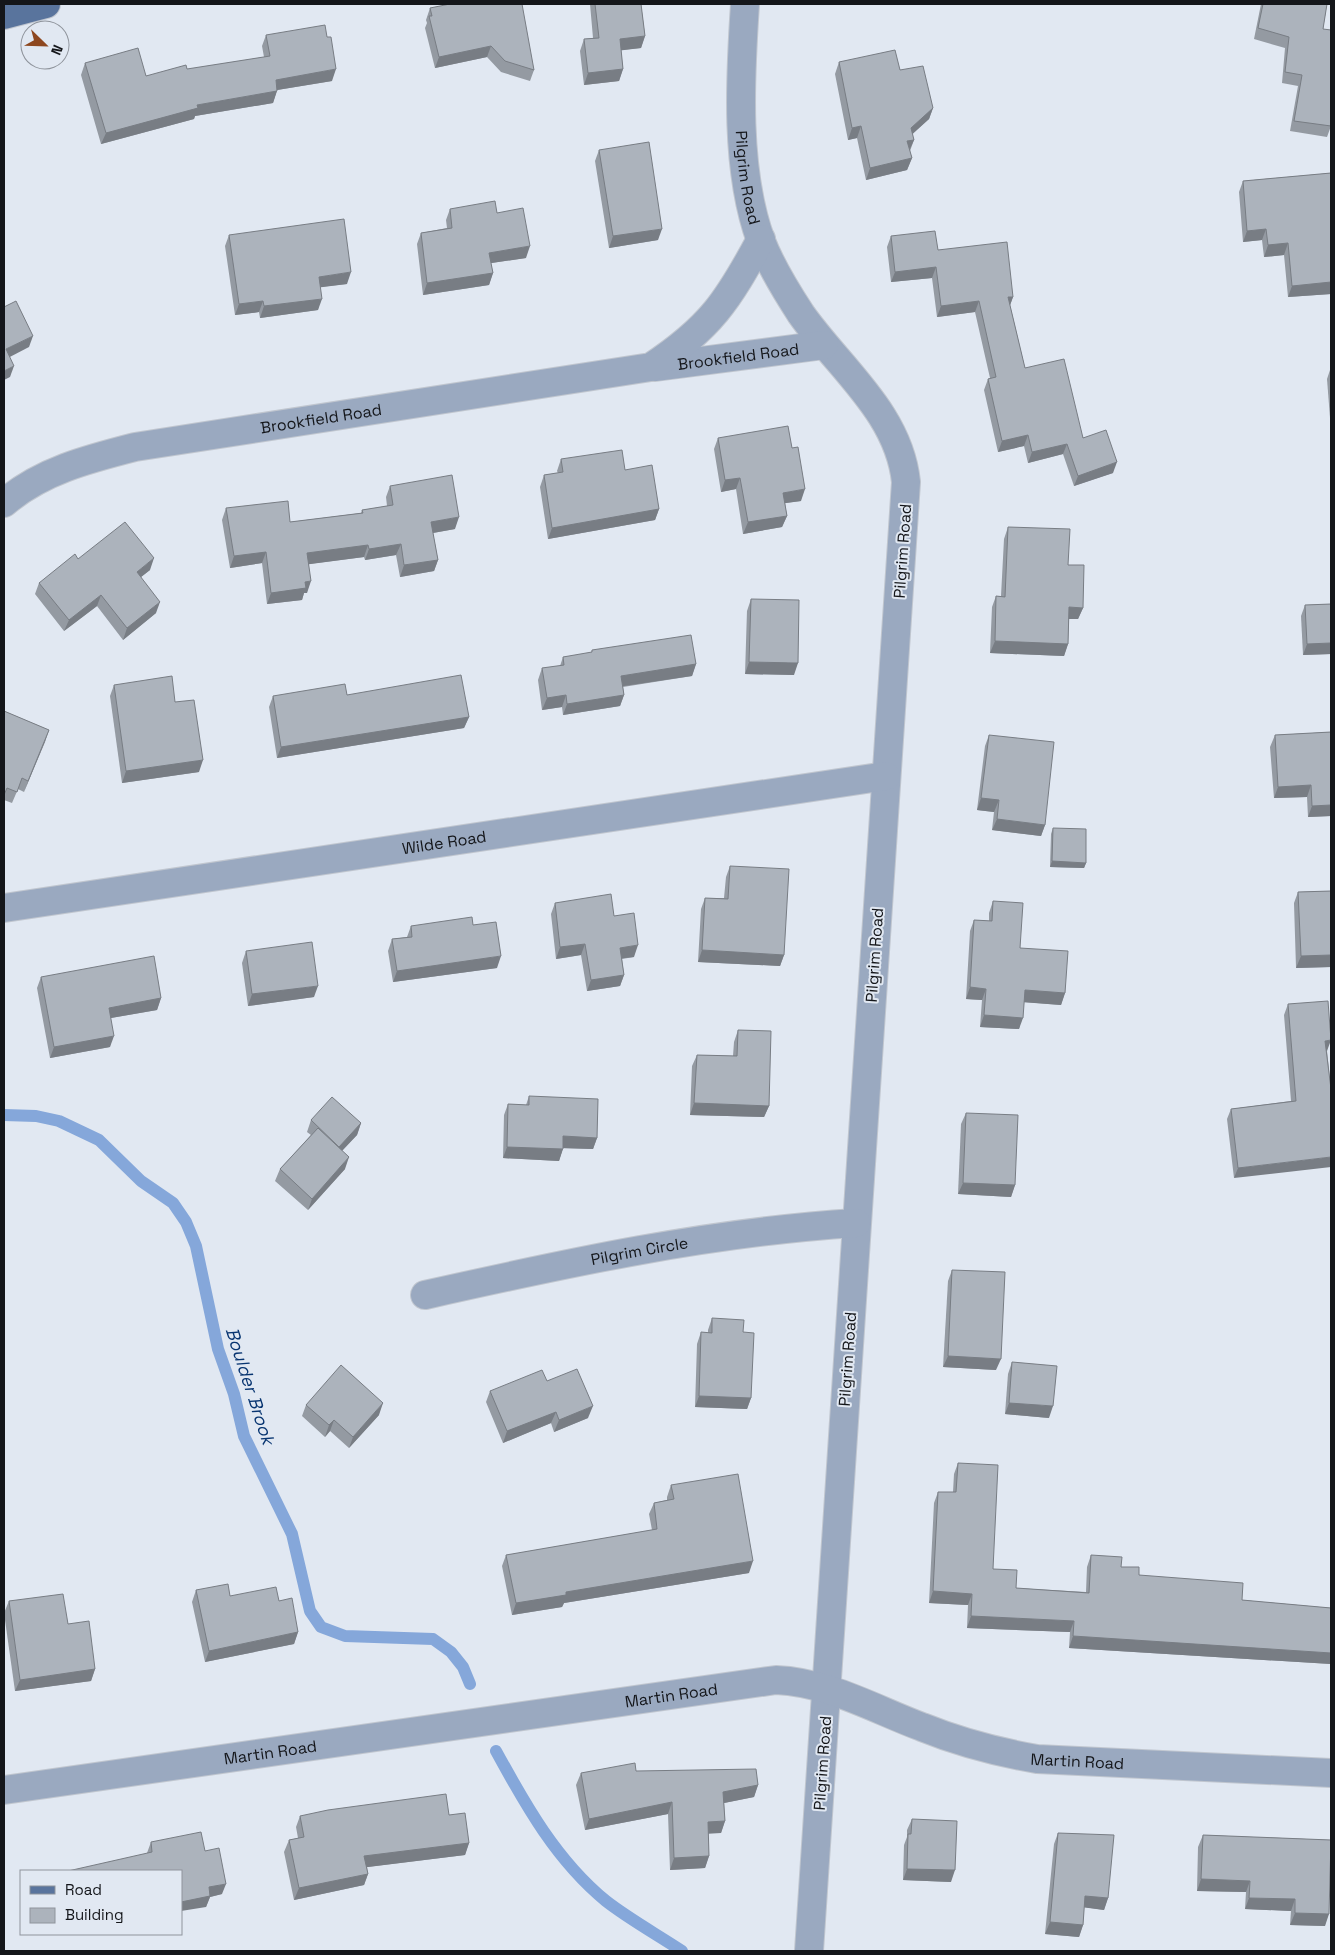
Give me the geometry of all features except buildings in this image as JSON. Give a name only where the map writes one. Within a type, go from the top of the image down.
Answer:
[{"type":"main road","points":[[4,15],[46,4]]},
{"type":"street","name":"Pilgrim Road","points":[[745,4],[742,125],[750,198],[761,239],[768,259],[790,296],[824,345],[883,417],[900,450],[904,465],[906,500],[856,1224],[809,1951]]},
{"type":"street","name":"Brookfield Road","points":[[651,367],[677,350],[711,320],[739,281],[761,239]]},
{"type":"street","name":"Brookfield Road","points":[[4,504],[34,482],[63,468],[84,460],[135,447],[651,367],[824,345]]},
{"type":"street","name":"Wilde Road","points":[[4,908],[886,776]]},
{"type":"street","name":"Pilgrim Circle","points":[[425,1295],[578,1261],[775,1230],[856,1224]]},
{"type":"street","name":"Martin Road","points":[[4,1790],[759,1681],[793,1680],[827,1689],[943,1736],[1015,1755],[1060,1760],[1331,1773]]},
{"type":"waterway","name":"Boulder Brook","points":[[4,1115],[36,1116],[59,1121],[99,1140],[141,1181],[173,1203],[186,1222],[196,1246],[218,1349],[234,1394],[244,1436],[292,1534],[310,1611],[321,1627],[345,1636],[433,1639],[451,1652],[463,1667],[470,1684]]},
{"type":"waterway","name":"Boulder Brook","points":[[496,1751],[531,1812],[572,1868],[606,1901],[682,1951]]}]
